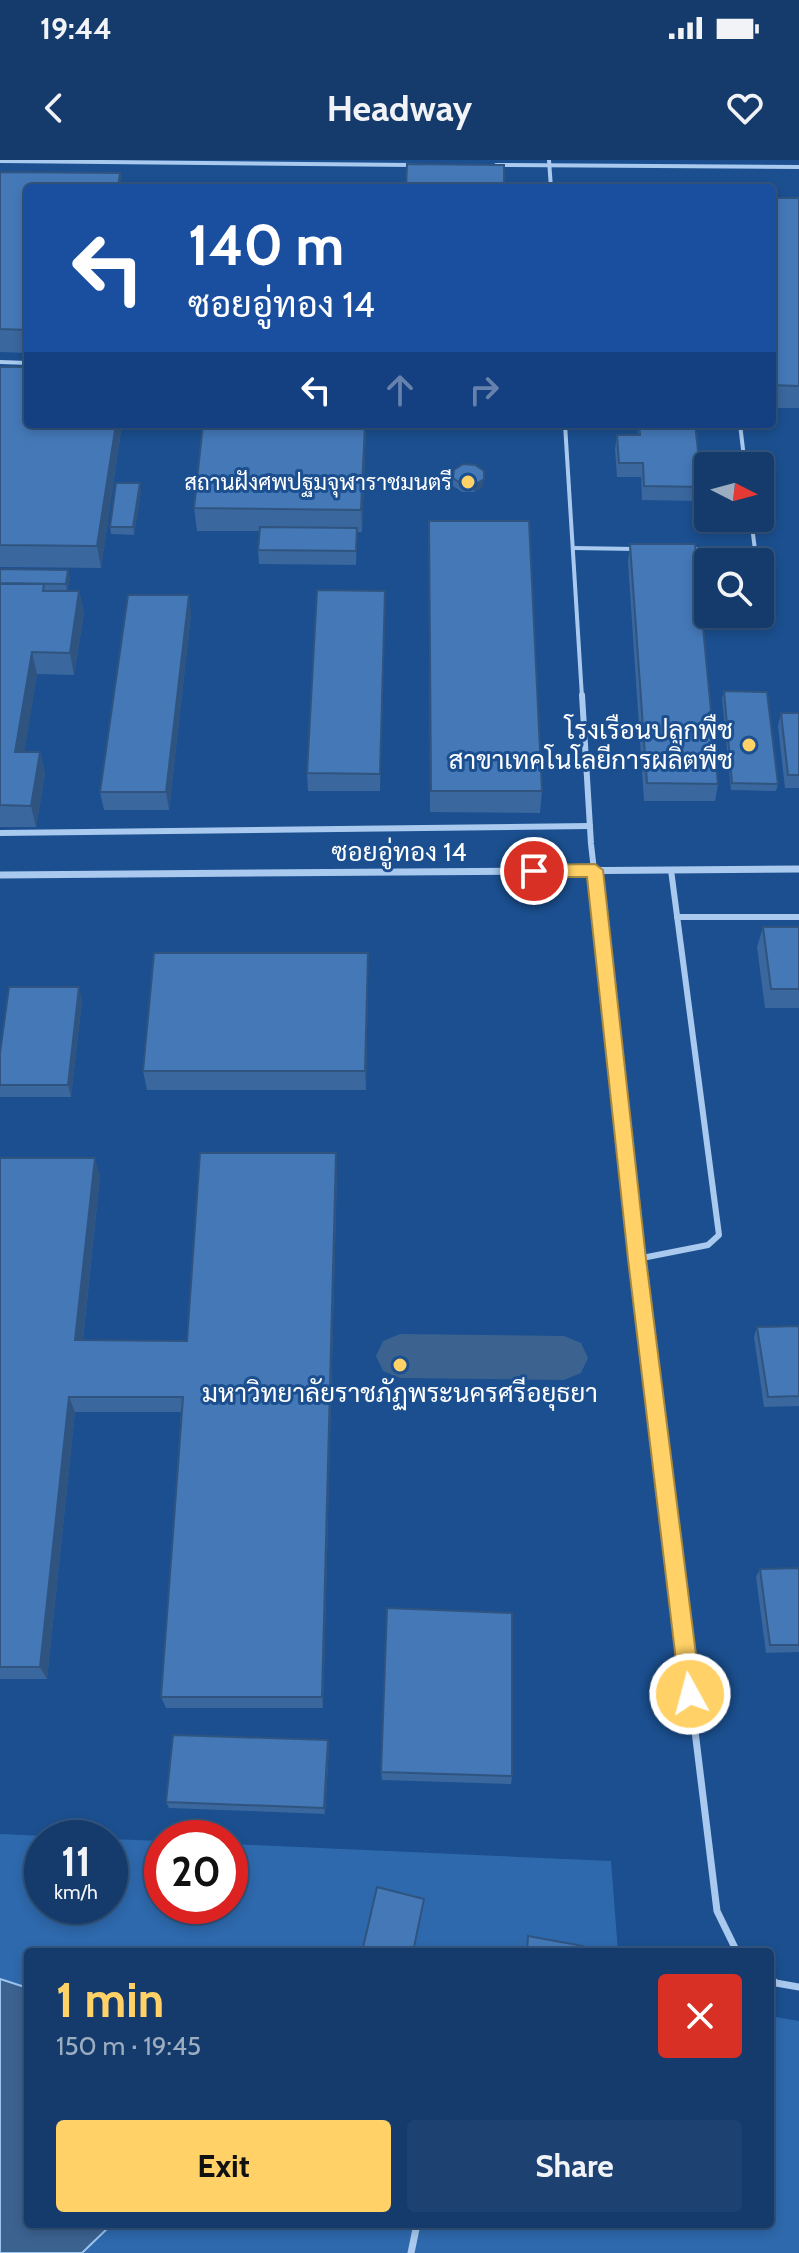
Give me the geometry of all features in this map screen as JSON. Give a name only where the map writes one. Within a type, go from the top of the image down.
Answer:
[{"type":"street","name":"ซอยอู่ทอง 14","points":[[0,875],[799,869]]},
{"type":"lane","points":[[724,160],[725,167]]},
{"type":"lane","points":[[0,161],[413,165]]},
{"type":"lane","points":[[549,163],[551,184]]},
{"type":"lane","points":[[489,165],[799,167]]},
{"type":"lane","points":[[0,362],[24,363]]},
{"type":"lane","points":[[565,428],[590,826],[637,1259],[717,1911],[735,1948]]},
{"type":"lane","points":[[740,428],[743,452]]},
{"type":"lane","points":[[679,549],[755,550],[753,532]]},
{"type":"lane","points":[[573,548],[649,549]]},
{"type":"lane","points":[[0,833],[590,826]]},
{"type":"lane","points":[[637,1259],[708,1245],[719,1235],[671,870]]},
{"type":"lane","points":[[677,917],[799,917]]},
{"type":"lane","points":[[774,1981],[799,1987]]},
{"type":"lane","points":[[411,2253],[416,2228]]},
{"type":"shaded area","points":[[0,1834],[24,1835],[24,1924],[128,1924],[128,1840],[144,1840],[144,1924],[248,1924],[248,1845],[611,1861],[618,1948],[24,1948],[24,2228],[774,2228],[774,2017],[799,2021],[799,2253],[0,2253]]},
{"type":"shaded area","points":[[0,1979],[24,1987],[24,2228],[108,2228],[82,2253],[0,2253]]},
{"type":"building","points":[[407,164],[504,165],[504,184],[406,184]]},
{"type":"building","points":[[0,172],[120,173],[119,184],[24,184],[24,330],[0,329]]},
{"type":"building","points":[[776,198],[799,198],[799,386],[776,385]]},
{"type":"building","points":[[0,367],[24,367],[24,428],[115,428],[97,546],[0,545]]},
{"type":"building","points":[[203,428],[365,428],[361,510],[194,508]]},
{"type":"building","points":[[639,428],[695,428],[698,452],[694,452],[694,487],[644,486],[643,463],[619,463],[617,435],[640,435]]},
{"type":"building","points":[[463,464],[475,465],[484,471],[484,479],[475,485],[462,484],[453,478],[454,470]]},
{"type":"building","points":[[116,483],[140,483],[133,527],[110,527]]},
{"type":"building","points":[[429,521],[529,521],[542,791],[431,791]]},
{"type":"building","points":[[260,527],[357,528],[356,551],[258,550]]},
{"type":"building","points":[[630,544],[695,544],[694,628],[703,628],[718,784],[647,783]]},
{"type":"building","points":[[0,569],[68,570],[66,584],[0,583]]},
{"type":"building","points":[[0,584],[44,584],[43,591],[79,591],[70,653],[32,652],[15,752],[40,752],[31,806],[0,805]]},
{"type":"building","points":[[317,590],[385,591],[380,774],[307,773]]},
{"type":"building","points":[[128,595],[189,595],[166,792],[100,792]]},
{"type":"building","name":"โรงเรือนปลูกพืช สาขาเทคโนโลยีการผลิตพืช","points":[[724,691],[767,692],[778,784],[732,783]]},
{"type":"building","points":[[781,713],[799,713],[799,775],[788,775]]},
{"type":"building","points":[[763,927],[799,927],[799,989],[771,989]]},
{"type":"building","points":[[154,953],[368,953],[365,1071],[143,1071]]},
{"type":"building","points":[[9,987],[79,987],[68,1085],[0,1085],[0,1053]]},
{"type":"building","points":[[200,1153],[336,1153],[322,1697],[161,1697],[183,1397],[69,1397],[40,1667],[0,1667],[0,1158],[95,1158],[75,1340],[187,1341]]},
{"type":"building","points":[[799,1326],[799,1396],[768,1397],[757,1327]]},
{"type":"building","points":[[799,1568],[799,1645],[770,1645],[760,1569]]},
{"type":"building","points":[[387,1608],[512,1613],[512,1776],[381,1772]]},
{"type":"building","points":[[173,1735],[328,1740],[324,1808],[166,1802]]},
{"type":"building","points":[[377,1887],[424,1899],[414,1948],[363,1948]]},
{"type":"building","points":[[528,1936],[583,1946],[583,1948],[527,1948]]},
{"type":"waterway","points":[[400,1356],[564,1358]]},
{"type":"place","name":"สถานฝังศพปฐมจุฬาราชมนตรี","points":[[468,482]]},
{"type":"place","name":"โรงเรือนปลูกพืช สาขาเทคโนโลยีการผลิตพืช","points":[[749,745]]},
{"type":"place","name":"มหาวิทยาลัยราชภัฏพระนครศรีอยุธยา","points":[[400,1365]]},
{"type":"route","points":[[534,871],[595,870],[637,1259],[690,1694]]}]
